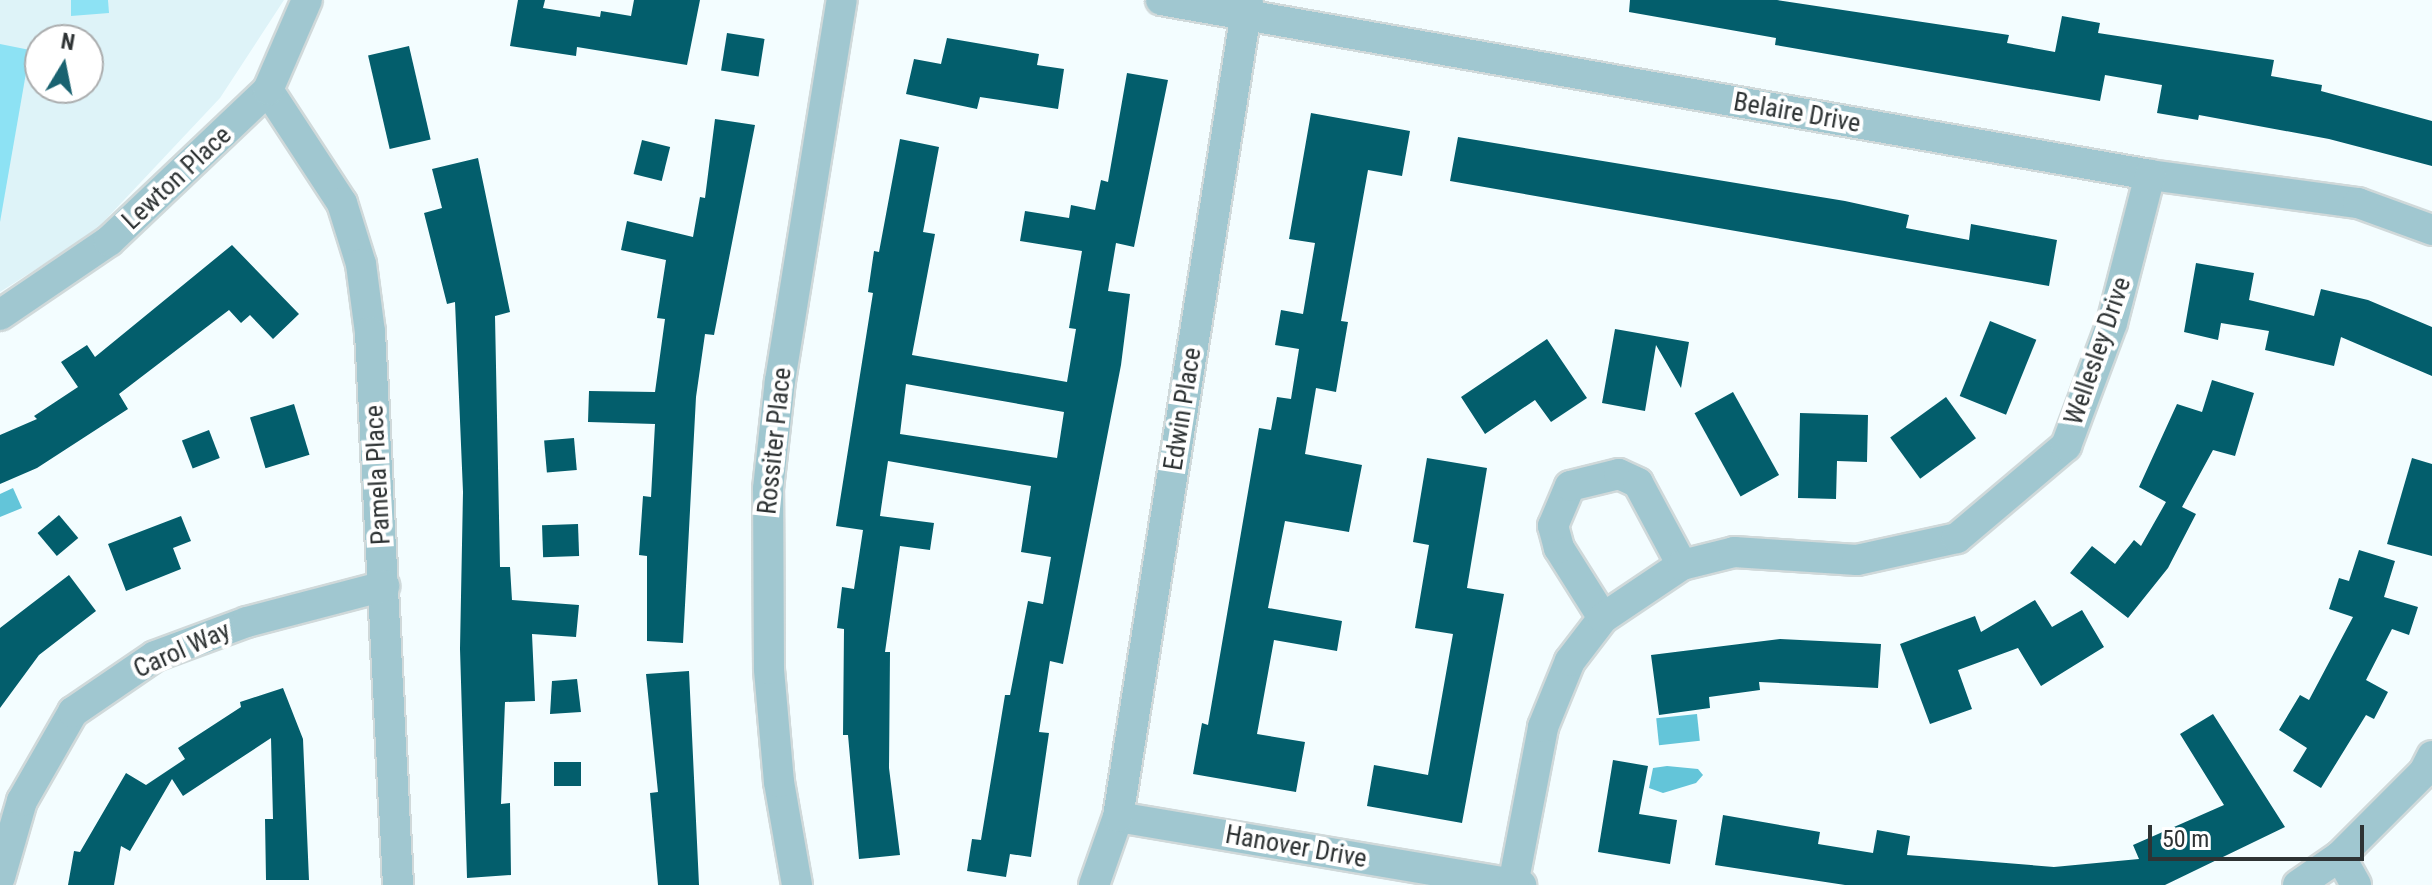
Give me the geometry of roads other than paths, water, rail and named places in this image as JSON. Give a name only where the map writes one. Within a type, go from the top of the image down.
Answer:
[{"type":"street","name":"Lewton Place","points":[[0,315],[109,241],[268,90],[307,0]]},
{"type":"street","name":"Rossiter Place","points":[[797,885],[779,782],[769,669],[768,489],[780,381],[842,0]]},
{"type":"street","name":"Belaire Drive","points":[[1161,0],[1246,8],[2150,175],[2358,203],[2432,230]]},
{"type":"street","name":"Edwin Place","points":[[1094,885],[1118,817],[1246,8]]},
{"type":"street","name":"Pamela Place","points":[[268,90],[342,203],[361,264],[384,586],[398,885]]},
{"type":"street","name":"Wellesley Drive","points":[[1516,885],[1543,727],[1570,661],[1603,618],[1682,565],[1734,552],[1857,560],[1911,551],[1957,538],[1996,510],[2066,446],[2112,323],[2150,175]]},
{"type":"street","points":[[1603,618],[1559,548],[1553,526],[1570,486],[1619,474],[1638,483],[1682,565]]},
{"type":"street","name":"Carol Way","points":[[0,877],[22,801],[73,712],[155,656],[247,622],[384,586]]},
{"type":"street","points":[[2298,885],[2340,856],[2424,772],[2432,756]]},
{"type":"street","name":"Hanover Drive","points":[[1118,817],[1516,885]]},
{"type":"street","points":[[2340,856],[2356,885]]}]
